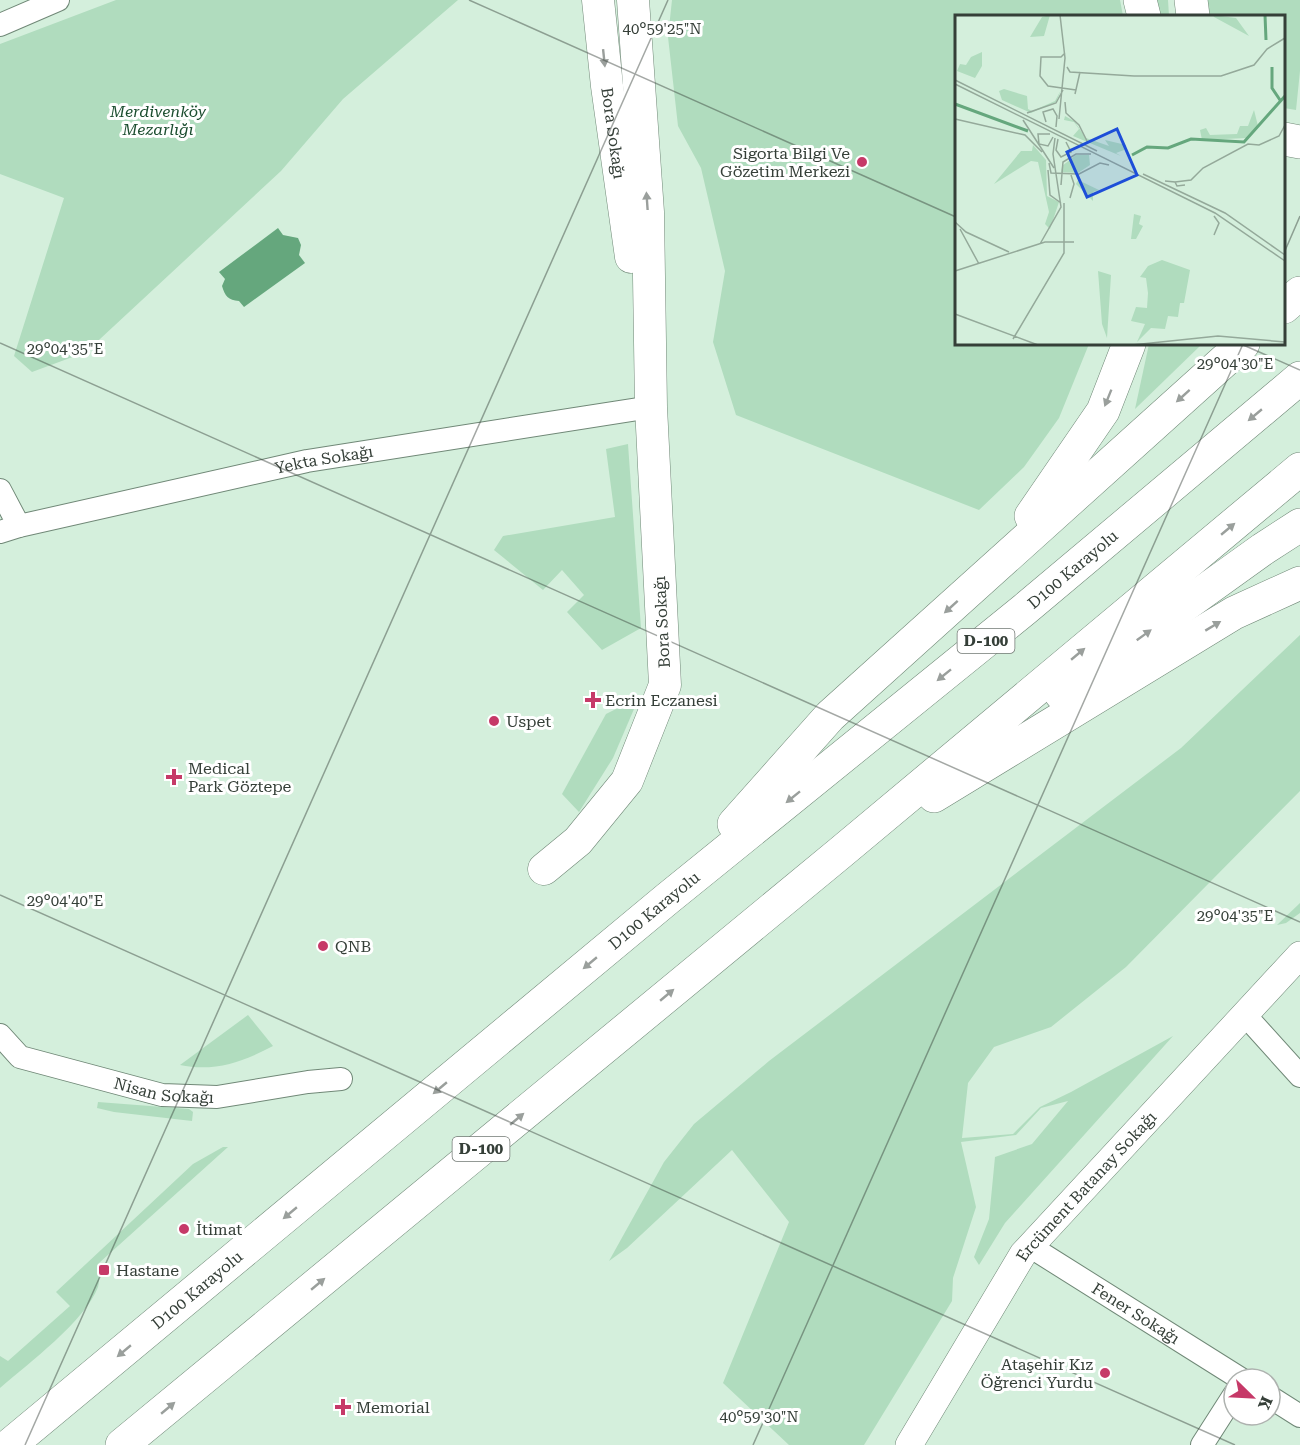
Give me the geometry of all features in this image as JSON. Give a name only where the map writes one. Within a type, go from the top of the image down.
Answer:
[{"type":"highway","points":[[1140,0],[1144,15]]},
{"type":"highway","points":[[1191,0],[1193,15]]},
{"type":"highway","points":[[1285,139],[1300,142]]},
{"type":"highway","points":[[1285,306],[1300,293]]},
{"type":"highway","points":[[994,567],[1062,473],[1103,411],[1129,345]]},
{"type":"highway","points":[[667,899],[830,716],[1242,345]]},
{"type":"highway","name":"D100 Karayolu","points":[[10,1445],[667,899],[1025,609],[1300,378]]},
{"type":"highway","name":"D-100","points":[[122,1445],[840,853],[1300,469]]},
{"type":"highway","points":[[840,853],[1263,549],[1300,525]]},
{"type":"highway","points":[[840,853],[1234,613],[1300,583]]},
{"type":"main road","name":"Bora Sokağı","points":[[598,0],[607,86],[651,406]]},
{"type":"main road","name":"Bora Sokağı","points":[[544,869],[578,841],[627,781],[665,685],[651,406],[648,212],[633,0]]},
{"type":"main road","points":[[636,44],[641,0]]},
{"type":"street","points":[[0,25],[58,0]]},
{"type":"street","name":"Yekta Sokağı","points":[[10,529],[307,461],[651,406]]},
{"type":"street","points":[[0,490],[10,529]]},
{"type":"street","name":"Ercüment Batanay Sokağı","points":[[909,1445],[1023,1254],[1300,956]]},
{"type":"street","points":[[1245,1015],[1300,1076]]},
{"type":"street","name":"Nisan Sokağı","points":[[0,1035],[20,1057],[162,1095],[217,1097],[341,1079]]},
{"type":"street","name":"Fener Sokağı","points":[[1031,1247],[1222,1368]]},
{"type":"street","points":[[1282,1405],[1300,1416]]},
{"type":"street","points":[[1202,1445],[1222,1414]]},
{"type":"green space","name":"Merdivenköy Mezarlığı","points":[[116,0],[458,0],[343,99],[281,171],[86,352],[32,372],[14,356],[64,198],[0,174],[0,44]]},
{"type":"green space","points":[[672,0],[1120,0],[1123,15],[955,15],[955,345],[1089,345],[1059,418],[1024,467],[979,510],[736,415],[713,342],[725,271],[701,168],[678,126],[668,37]]},
{"type":"green space","points":[[1150,0],[1168,0],[1169,15],[1153,15]]},
{"type":"green space","points":[[1207,0],[1300,0],[1300,71],[1296,110],[1285,108],[1285,15],[1210,15]]},
{"type":"green space","points":[[1149,345],[1201,345],[1135,409]]},
{"type":"green space","points":[[628,444],[641,628],[602,650],[567,612],[584,595],[562,570],[543,590],[494,550],[503,536],[615,517],[606,449]]},
{"type":"green space","points":[[1300,635],[1300,791],[1126,967],[1051,1027],[994,1047],[968,1083],[962,1138],[1013,1134],[1040,1107],[1173,1036],[1005,1223],[979,1265],[974,1257],[989,1219],[995,1157],[1032,1144],[1068,1101],[1041,1108],[1016,1135],[961,1142],[976,1207],[953,1278],[952,1301],[864,1445],[789,1445],[723,1383],[789,1222],[732,1150],[627,1248],[609,1261],[664,1162],[694,1124],[769,1061],[1181,748]]},
{"type":"green space","points":[[634,700],[637,702],[613,758],[579,812],[562,794],[606,714]]},
{"type":"green space","points":[[1300,903],[1300,913],[1286,923],[1277,925]]},
{"type":"green space","points":[[248,1015],[273,1046],[251,1057],[228,1064],[205,1067],[180,1065]]},
{"type":"green space","points":[[98,1102],[189,1109],[193,1112],[192,1121],[114,1112],[97,1108]]},
{"type":"green space","points":[[223,1147],[228,1147],[99,1263],[98,1287],[82,1313],[55,1341],[0,1388],[0,1356],[8,1361],[70,1306],[56,1292],[193,1164]]},
{"type":"shaded area","points":[[278,228],[283,235],[298,238],[301,245],[299,255],[305,263],[244,307],[239,301],[232,300],[226,295],[222,286],[225,279],[219,272]]},
{"type":"place","name":"Sigorta Bilgi Ve Gözetim Merkezi","points":[[862,162]]},
{"type":"place","name":"Ecrin Eczanesi","points":[[593,700]]},
{"type":"place","name":"Uspet","points":[[494,721]]},
{"type":"place","name":"Medical Park Göztepe","points":[[174,777]]},
{"type":"place","name":"QNB","points":[[323,946]]},
{"type":"place","name":"İtimat","points":[[184,1229]]},
{"type":"place","name":"Hastane","points":[[104,1270]]},
{"type":"place","name":"Ataşehir Kız Öğrenci Yurdu","points":[[1105,1373]]},
{"type":"place","name":"Memorial","points":[[343,1407]]}]
